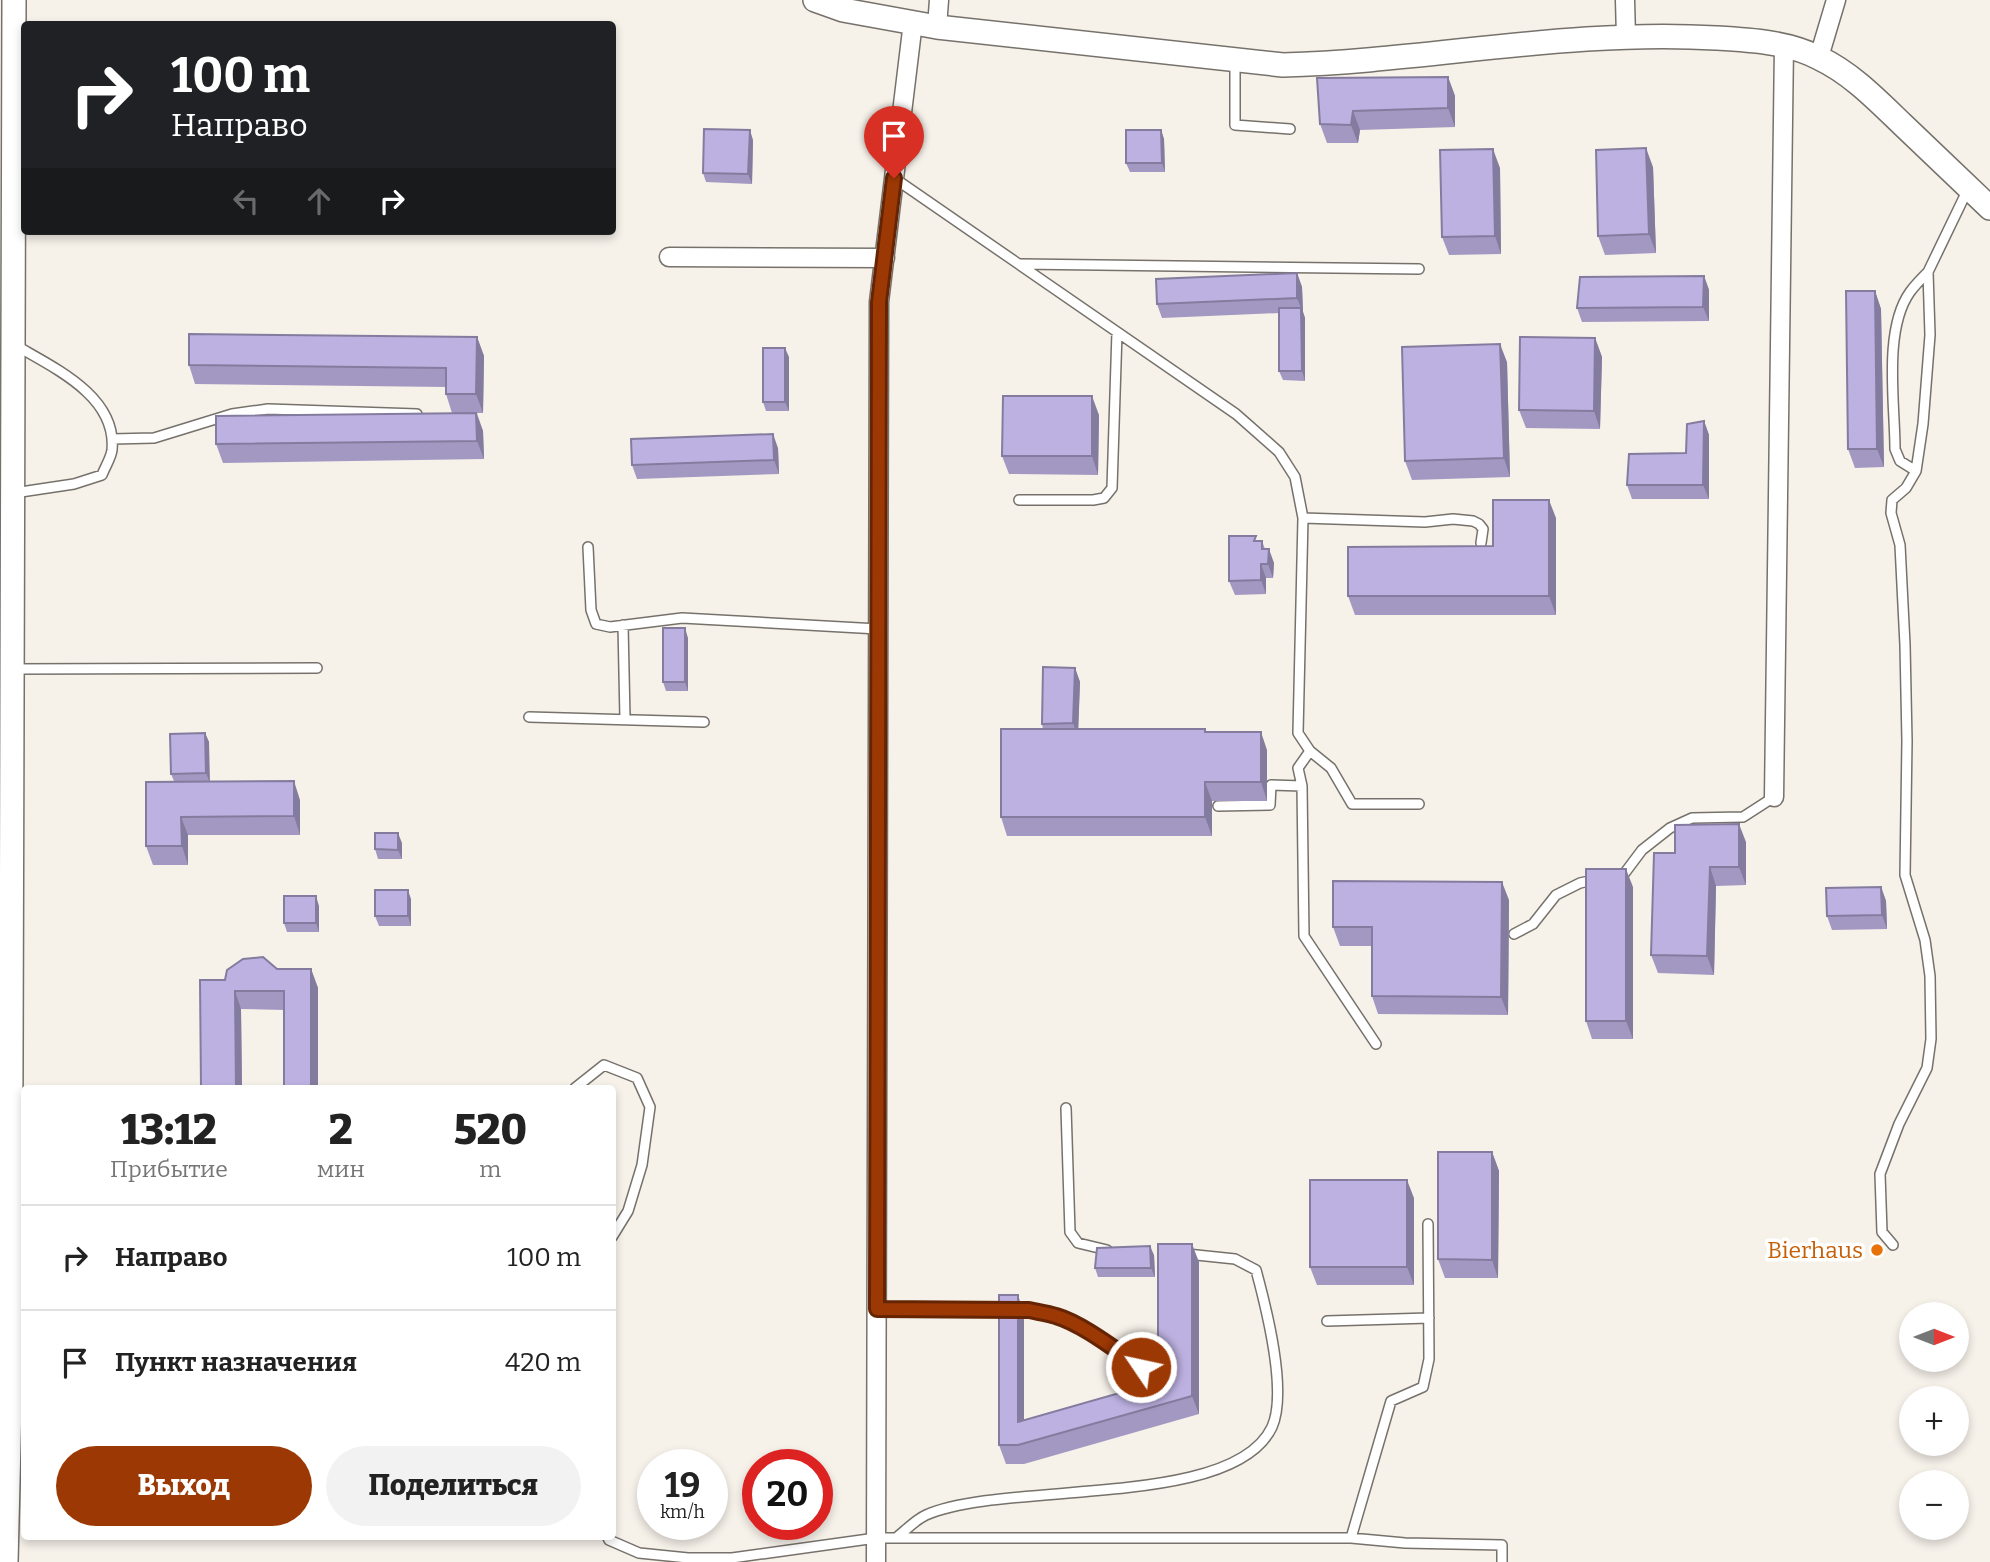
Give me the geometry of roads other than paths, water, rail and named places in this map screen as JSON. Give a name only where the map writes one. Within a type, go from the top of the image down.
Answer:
[{"type":"street","points":[[6,1562],[9,1394],[13,1332],[6,786],[12,669],[6,541],[12,493],[13,344],[19,224],[14,0]]},
{"type":"street","points":[[815,0],[843,10],[937,27],[1283,65],[1333,64],[1626,37],[1685,36],[1784,45],[1819,57],[1844,73],[1878,101],[1990,208]]},
{"type":"street","points":[[937,27],[939,0]]},
{"type":"street","points":[[1625,0],[1626,37]]},
{"type":"street","points":[[1819,57],[1836,0]]},
{"type":"street","points":[[876,1562],[879,302],[913,22]]},
{"type":"street","points":[[1774,797],[1784,45]]},
{"type":"street","points":[[669,257],[885,258]]},
{"type":"lane","points":[[1234,61],[1235,125],[1290,129]]},
{"type":"lane","points":[[894,178],[1236,414],[1279,452],[1295,477],[1303,518],[1298,733],[1310,751],[1331,768],[1352,804],[1419,804]]},
{"type":"lane","points":[[1916,471],[1900,461],[1895,449],[1892,352],[1896,324],[1909,293],[1928,272],[1968,187]]},
{"type":"lane","points":[[1019,264],[1419,270]]},
{"type":"lane","points":[[1893,1245],[1882,1231],[1880,1174],[1899,1125],[1927,1068],[1931,1039],[1930,976],[1925,940],[1905,876],[1905,645],[1900,545],[1891,513],[1892,500],[1906,488],[1916,471],[1923,424],[1930,335],[1928,272]]},
{"type":"lane","points":[[1019,500],[1093,500],[1104,498],[1112,488],[1117,332]]},
{"type":"lane","points":[[12,493],[74,484],[102,475],[112,453],[111,426],[95,400],[57,370],[13,344]]},
{"type":"lane","points":[[112,439],[154,438],[194,428],[232,414],[268,410],[426,414]]},
{"type":"lane","points":[[1303,518],[1473,521],[1483,529],[1481,543]]},
{"type":"lane","points":[[587,547],[591,610],[596,624],[610,627],[682,618],[878,629]]},
{"type":"lane","points":[[624,625],[625,719]]},
{"type":"lane","points":[[12,669],[317,668]]},
{"type":"lane","points":[[529,717],[704,722]]},
{"type":"lane","points":[[1310,751],[1298,768],[1302,786],[1304,936],[1376,1044]]},
{"type":"lane","points":[[1218,806],[1270,805],[1271,785],[1302,786]]},
{"type":"lane","points":[[1514,934],[1534,924],[1556,895],[1580,883],[1624,874],[1642,850],[1670,828],[1692,818],[1743,817],[1774,797]]},
{"type":"lane","points":[[579,1085],[604,1065],[637,1078],[650,1107],[642,1165],[628,1211],[616,1230]]},
{"type":"lane","points":[[1066,1108],[1070,1232],[1078,1242],[1098,1249],[1123,1251]]},
{"type":"lane","points":[[1351,1538],[1391,1401],[1423,1387],[1429,1359],[1428,1224]]},
{"type":"lane","points":[[896,1538],[925,1516],[968,1503],[1165,1483],[1216,1470],[1245,1456],[1262,1441],[1273,1426],[1278,1378],[1265,1301],[1256,1270],[1234,1258],[1179,1253]]},
{"type":"lane","points":[[877,1309],[1029,1310],[1059,1316],[1141,1367]]},
{"type":"lane","points":[[1327,1321],[1429,1318]]},
{"type":"lane","points":[[609,1540],[639,1553],[688,1558],[732,1558],[876,1538],[1351,1538],[1405,1543],[1502,1545],[1502,1562]]},
{"type":"place","name":"Bierhaus","points":[[1877,1250]]}]
